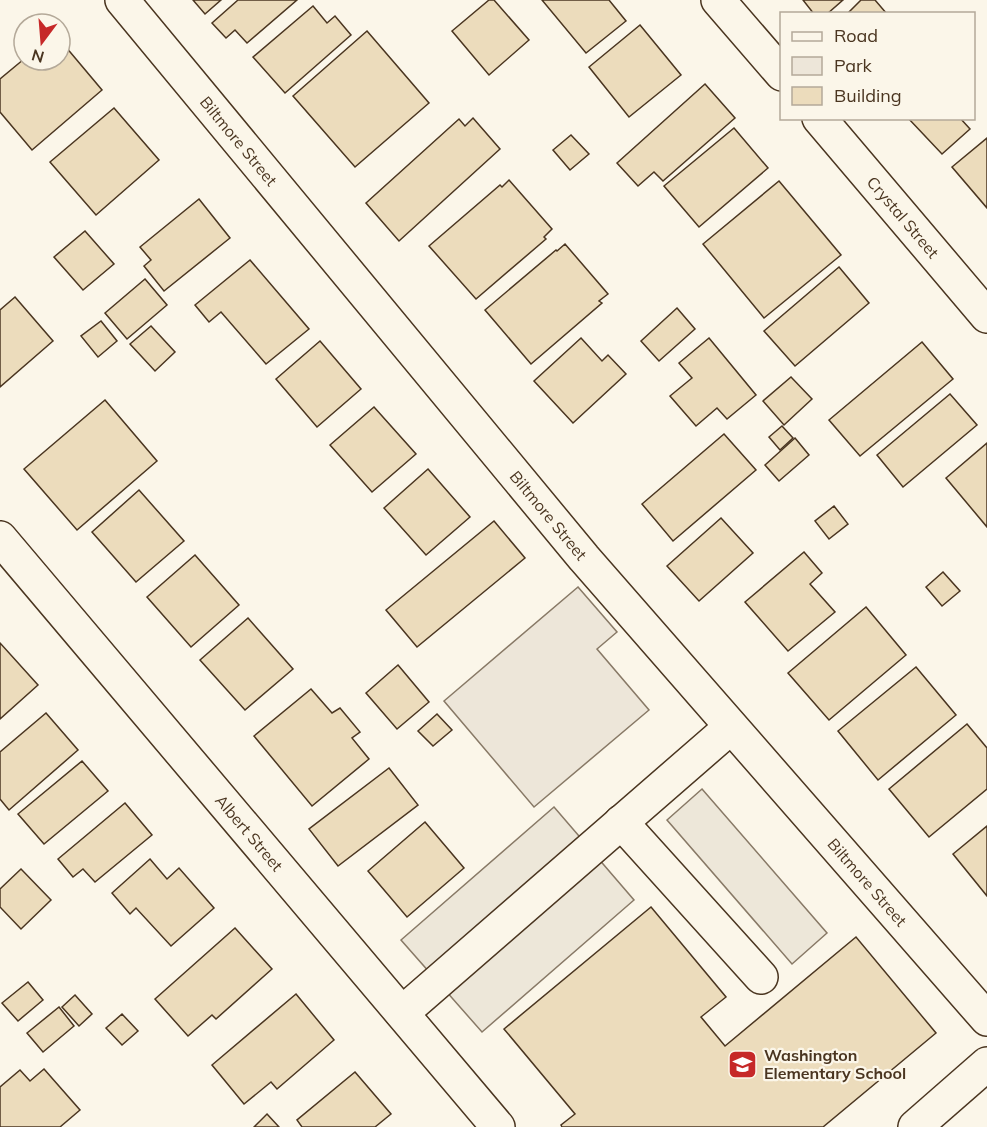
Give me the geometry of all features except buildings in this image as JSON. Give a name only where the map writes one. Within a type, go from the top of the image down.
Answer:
[{"type":"street","name":"Biltmore Street","points":[[122,0],[584,558],[987,1019]]},
{"type":"street","points":[[718,0],[780,72]]},
{"type":"street","name":"Crystal Street","points":[[821,120],[987,316]]},
{"type":"street","name":"Albert Street","points":[[1,543],[498,1127]]},
{"type":"street","points":[[402,1013],[732,727]]},
{"type":"street","points":[[621,822],[761,977]]},
{"type":"street","points":[[915,1127],[987,1064]]},
{"type":"green space","points":[[578,587],[617,632],[597,649],[649,710],[534,807],[444,701]]},
{"type":"shaded area","points":[[702,789],[827,933],[792,964],[667,820]]},
{"type":"shaded area","points":[[554,807],[634,900],[482,1032],[401,940]]},
{"type":"place","name":"Washington Elementary School","points":[[743,1064]]}]
